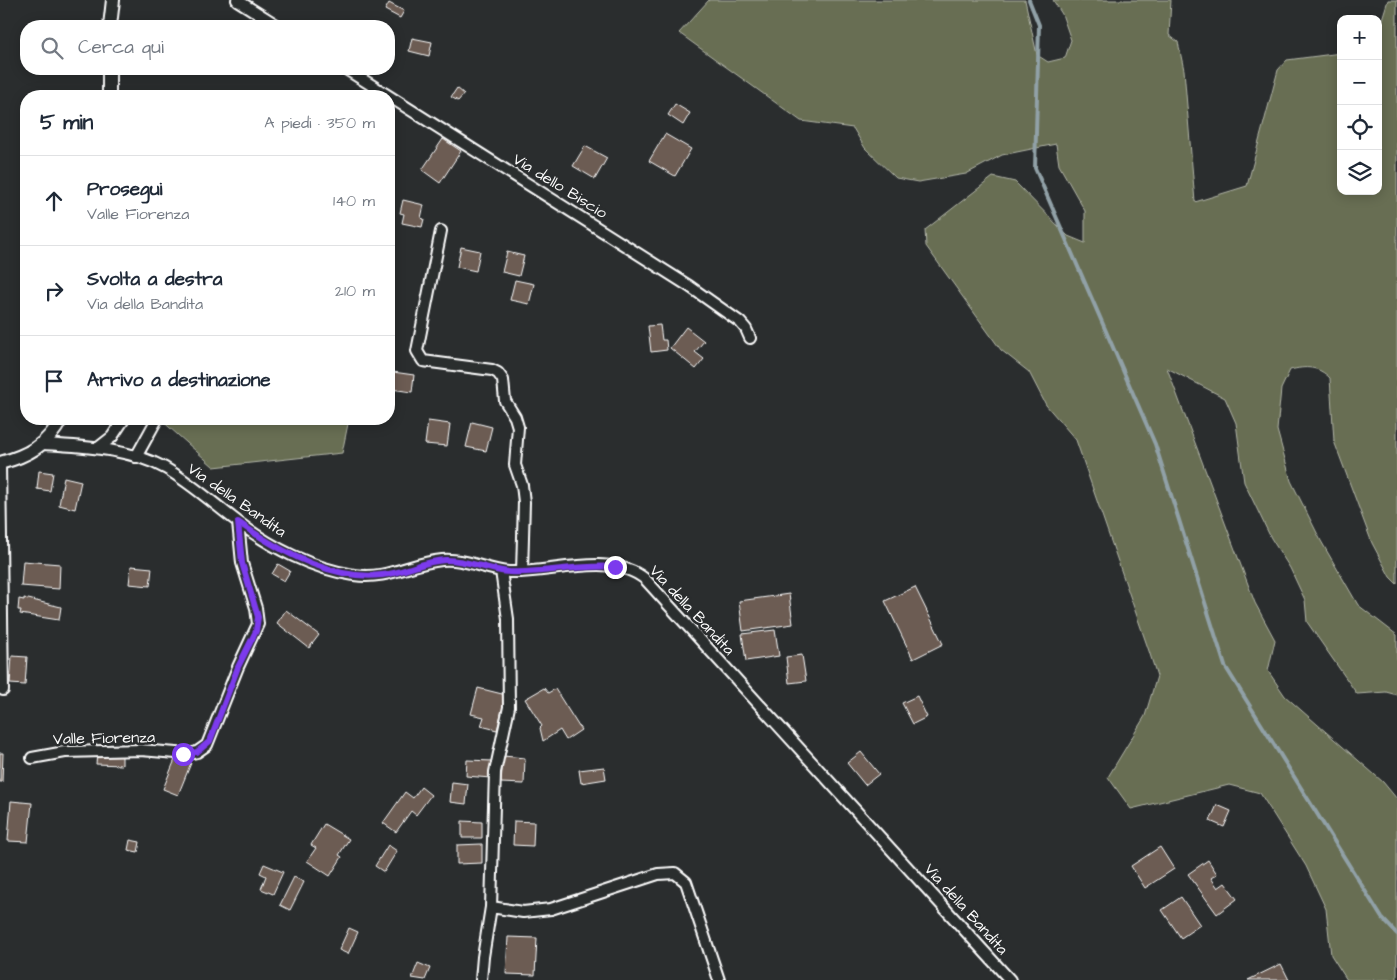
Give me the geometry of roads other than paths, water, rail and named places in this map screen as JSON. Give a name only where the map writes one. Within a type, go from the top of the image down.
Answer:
[{"type":"street","points":[[111,20],[113,0]]},
{"type":"street","points":[[237,0],[269,20]]},
{"type":"street","points":[[109,75],[109,90]]},
{"type":"street","name":"Via dello Biscio","points":[[355,75],[379,90]]},
{"type":"street","name":"Via dello Biscio","points":[[395,100],[689,286],[740,322],[750,338]]},
{"type":"street","points":[[441,231],[417,351],[420,359],[426,362],[492,370],[503,380],[504,401],[515,417],[518,432],[515,460],[524,497],[522,572]]},
{"type":"street","points":[[3,690],[0,463],[24,456],[44,444],[58,425]]},
{"type":"street","points":[[98,448],[116,433],[121,425]]},
{"type":"street","points":[[136,457],[154,425]]},
{"type":"street","name":"Via della Bandita","points":[[44,444],[98,448],[136,457],[174,474],[238,522],[282,550],[322,566],[351,574],[383,575],[429,562],[448,560],[501,571],[522,572],[609,566],[631,570],[645,579],[1010,980]]},
{"type":"street","name":"Valle Fiorenza","points":[[32,758],[53,753],[141,750],[188,754],[197,752],[207,745],[238,667],[258,624],[256,608],[242,563],[238,522]]},
{"type":"street","points":[[482,980],[484,950],[491,908],[495,772],[508,716],[509,699],[508,618],[501,571]]},
{"type":"street","points":[[491,908],[522,912],[544,911],[658,874],[675,872],[686,882],[719,980]]},
{"type":"waterway","points":[[1029,0],[1039,25],[1035,168],[1155,444],[1225,666],[1382,918],[1397,934]]}]
